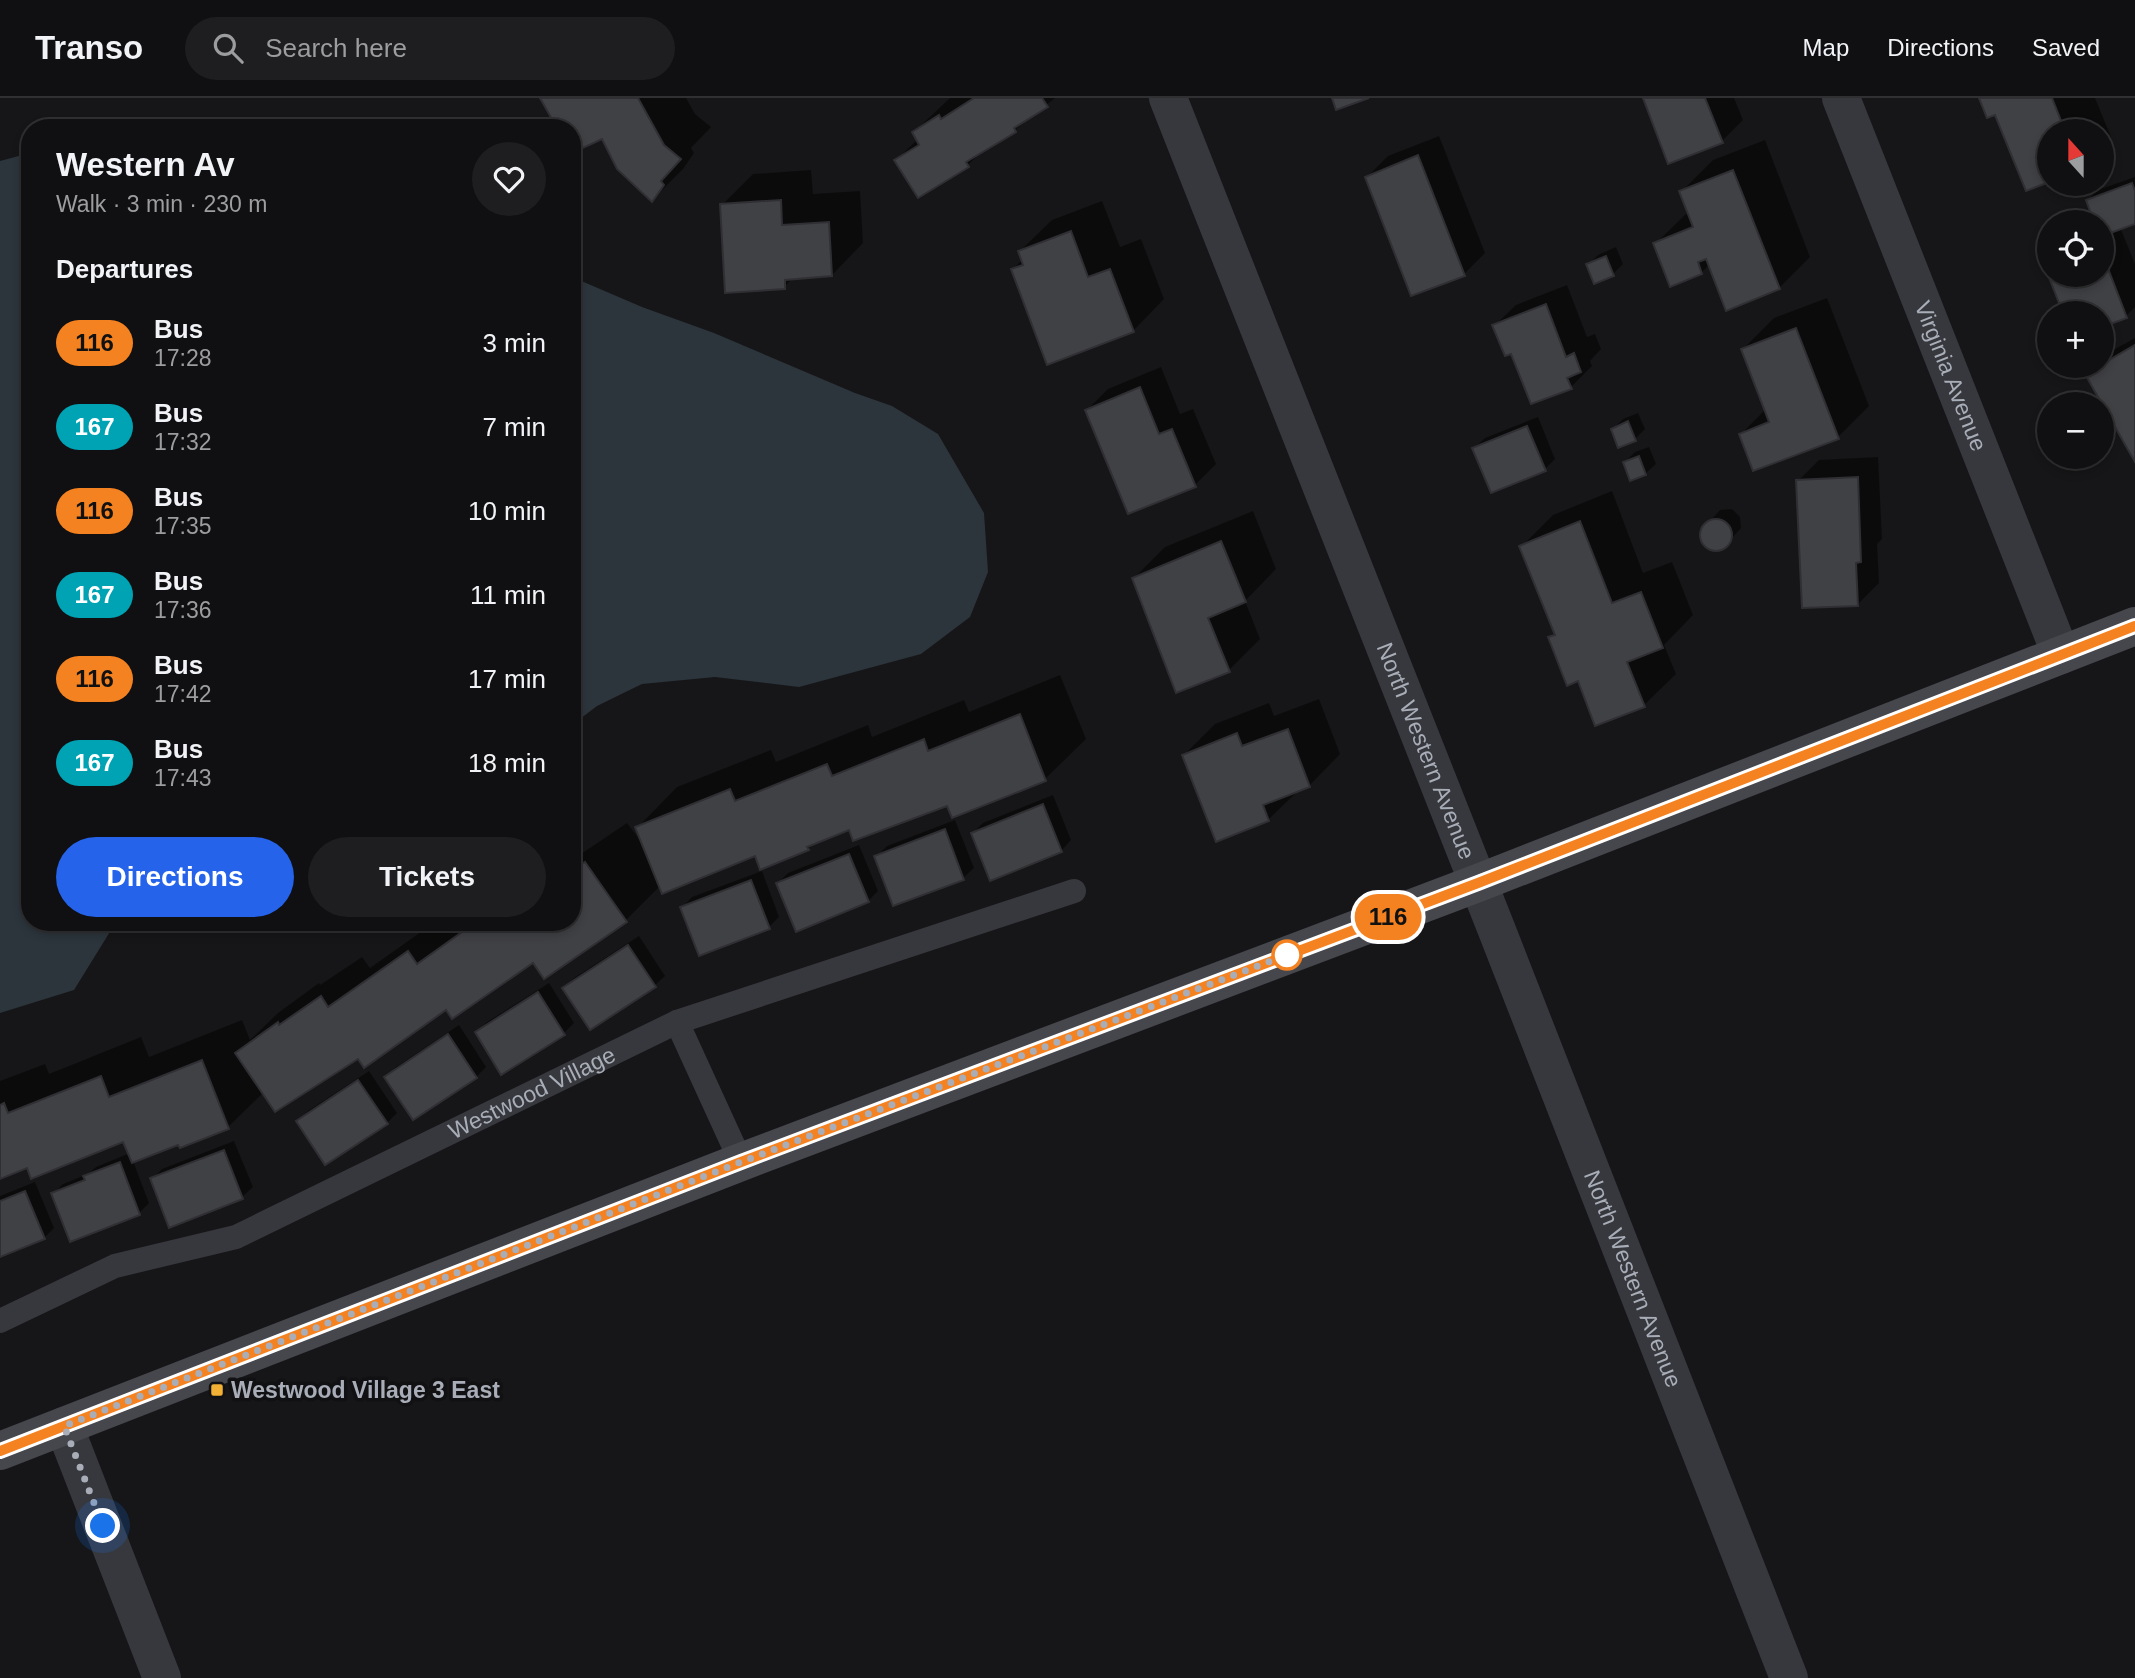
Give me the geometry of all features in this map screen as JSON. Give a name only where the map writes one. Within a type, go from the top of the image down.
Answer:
[{"type":"main road","points":[[0,1451],[741,1162],[1478,883],[2135,626]]},
{"type":"street","name":"North Western Avenue","points":[[1168,98],[1789,1678]]},
{"type":"street","name":"Virginia Avenue","points":[[1841,98],[2061,655]]},
{"type":"street","points":[[64,1426],[162,1678]]},
{"type":"lane","name":"Westwood Village","points":[[0,1321],[115,1266],[236,1237],[677,1022],[1074,891]]},
{"type":"lane","points":[[677,1022],[741,1162]]},
{"type":"shaded area","points":[[21,155],[21,931],[110,931],[74,990],[0,1013],[0,161]]},
{"type":"shaded area","points":[[581,281],[892,406],[938,434],[984,513],[988,572],[970,617],[921,654],[799,687],[715,677],[642,684],[597,706],[581,718]]},
{"type":"building","points":[[540,98],[638,98],[664,145],[681,159],[661,181],[664,185],[652,202],[617,169],[602,139],[581,149],[581,119],[552,119]]},
{"type":"building","points":[[974,98],[1042,98],[1048,107],[1014,128],[1016,132],[966,162],[969,167],[918,198],[894,160],[919,145],[912,132],[939,115],[941,119]]},
{"type":"building","points":[[1332,98],[1369,98],[1336,110]]},
{"type":"building","points":[[1643,98],[1705,98],[1723,143],[1668,164]]},
{"type":"building","points":[[1979,98],[2052,98],[2060,119],[2037,119],[2037,187],[2026,191],[1995,115],[1987,118]]},
{"type":"building","points":[[1418,155],[1465,276],[1411,296],[1365,177]]},
{"type":"building","points":[[1733,170],[1780,289],[1726,311],[1706,259],[1698,262],[1702,274],[1670,287],[1653,243],[1693,227],[1679,191]]},
{"type":"building","points":[[2132,183],[2135,191],[2135,224],[2114,232],[2114,210],[2090,210],[2086,200],[2097,196],[2114,196],[2114,190]]},
{"type":"building","points":[[781,200],[782,225],[829,222],[832,276],[785,280],[785,289],[725,293],[720,204]]},
{"type":"building","points":[[1071,231],[1088,277],[1110,269],[1134,332],[1047,365],[1011,269],[1023,265],[1018,251]]},
{"type":"building","points":[[1606,256],[1614,276],[1594,284],[1586,264]]},
{"type":"building","points":[[2114,284],[2127,318],[2114,323],[2114,301],[2058,301],[2053,287],[2114,287]]},
{"type":"building","points":[[1546,304],[1566,357],[1574,353],[1581,372],[1567,378],[1572,389],[1531,404],[1511,354],[1505,356],[1492,325]]},
{"type":"building","points":[[1796,328],[1839,439],[1753,471],[1739,434],[1769,422],[1741,349]]},
{"type":"building","points":[[2135,345],[2135,462],[2114,425],[2114,392],[2095,392],[2087,378],[2114,378],[2114,357]]},
{"type":"building","points":[[1140,387],[1159,434],[1172,429],[1196,487],[1128,514],[1085,410]]},
{"type":"building","points":[[1628,421],[1636,441],[1618,448],[1611,429]]},
{"type":"building","points":[[1527,426],[1546,471],[1491,493],[1472,448]]},
{"type":"building","points":[[1639,456],[1646,475],[1630,481],[1623,462]]},
{"type":"building","points":[[1858,477],[1861,562],[1856,563],[1858,606],[1802,608],[1796,480]]},
{"type":"building","points":[[1716,519],[1727,524],[1732,535],[1727,546],[1716,551],[1705,546],[1700,535],[1705,524]]},
{"type":"building","points":[[1580,521],[1612,603],[1641,592],[1663,648],[1627,662],[1645,707],[1595,726],[1578,681],[1567,686],[1548,637],[1555,635],[1519,546]]},
{"type":"building","points":[[1221,541],[1246,602],[1208,618],[1230,672],[1176,693],[1132,578]]},
{"type":"building","points":[[1020,714],[1046,781],[952,818],[947,806],[853,841],[849,830],[760,870],[755,856],[662,894],[635,827],[730,789],[735,801],[827,764],[832,776],[924,739],[928,751]]},
{"type":"building","points":[[1288,729],[1310,787],[1263,805],[1269,821],[1216,842],[1182,755],[1237,733],[1242,746]]},
{"type":"building","points":[[1043,804],[1062,852],[990,881],[971,833]]},
{"type":"building","points":[[945,829],[964,880],[893,906],[874,856]]},
{"type":"building","points":[[849,854],[869,902],[796,932],[776,883]]},
{"type":"building","points":[[585,862],[627,922],[544,979],[533,963],[452,1019],[446,1010],[364,1068],[358,1059],[275,1112],[235,1053],[321,996],[328,1007],[408,951],[417,964],[463,931],[581,931],[581,865]]},
{"type":"building","points":[[751,880],[770,929],[699,956],[680,907]]},
{"type":"building","points":[[628,945],[656,987],[590,1030],[562,988]]},
{"type":"building","points":[[538,992],[565,1035],[501,1075],[475,1032]]},
{"type":"building","points":[[448,1034],[477,1078],[413,1120],[384,1077]]},
{"type":"building","points":[[202,1060],[229,1129],[132,1163],[123,1142],[31,1179],[27,1168],[0,1179],[0,1105],[4,1103],[8,1113],[101,1076],[109,1097]]},
{"type":"building","points":[[358,1080],[388,1124],[325,1165],[296,1121]]},
{"type":"building","points":[[224,1150],[243,1199],[169,1228],[150,1178]]},
{"type":"building","points":[[120,1162],[140,1215],[70,1242],[51,1193],[85,1180],[83,1176]]},
{"type":"building","points":[[25,1191],[45,1239],[0,1257],[0,1201]]},
{"type":"bus line","name":"116","points":[[0,1451],[741,1162],[1478,883],[2135,626]]},
{"type":"place","name":"Westwood Village 3 East","points":[[217,1390]]},
{"type":"route","points":[[103,1526],[64,1426],[741,1162],[1287,955]]}]
